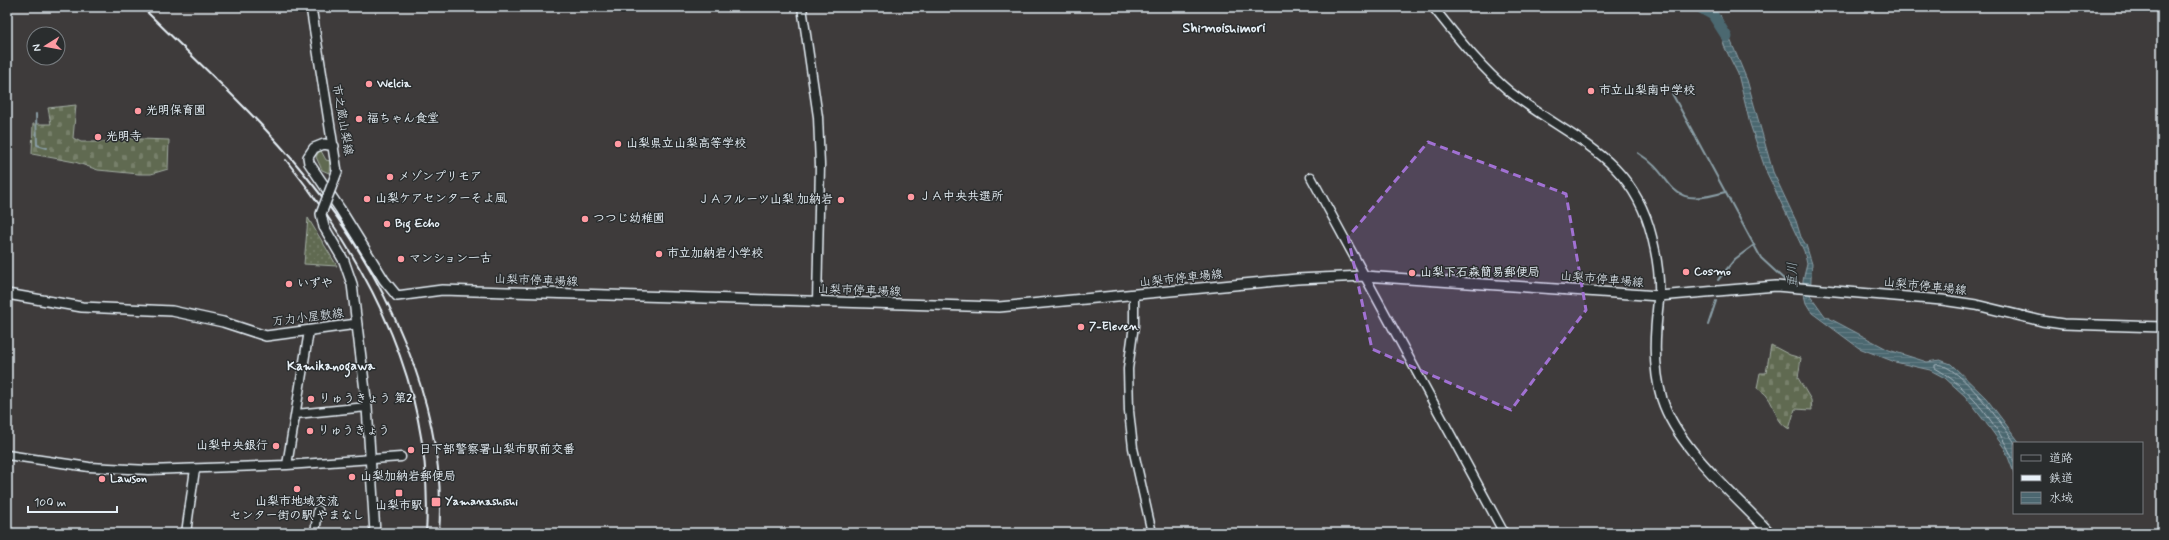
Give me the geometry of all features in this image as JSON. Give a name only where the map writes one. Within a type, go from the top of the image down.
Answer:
[{"type":"main road","name":"市之蔵山梨線","points":[[311,7],[337,172],[321,214],[324,227],[349,274],[358,324]]},
{"type":"main road","name":"山梨市停車場線","points":[[334,146],[324,144],[314,148],[308,157],[309,163],[340,209],[384,280],[397,296],[420,292],[457,290],[999,307],[1134,296],[1297,279],[1364,276],[1659,296],[1776,286],[1976,305],[2042,321],[2162,327]]},
{"type":"main road","name":"万力小屋敷線","points":[[7,294],[82,307],[172,311],[216,320],[266,336],[358,324],[367,407],[375,533]]},
{"type":"main road","points":[[1659,296],[1655,347],[1657,376],[1662,400],[1672,420],[1693,452],[1770,533]]},
{"type":"street","points":[[802,7],[818,117],[820,165],[817,302]]},
{"type":"street","points":[[1433,7],[1481,65],[1495,79],[1512,93],[1603,156],[1627,181],[1638,199],[1649,227],[1660,279],[1659,296]]},
{"type":"street","points":[[1310,177],[1504,533]]},
{"type":"street","points":[[1134,296],[1134,325],[1128,369],[1130,411],[1133,448],[1152,533]]},
{"type":"street","points":[[288,465],[309,331]]},
{"type":"street","points":[[296,414],[367,407]]},
{"type":"street","points":[[7,454],[90,467],[149,470],[288,465],[401,457]]},
{"type":"street","points":[[186,533],[195,469]]},
{"type":"street","points":[[315,533],[318,510]]},
{"type":"highlighted area","points":[[1428,142],[1566,194],[1586,310],[1511,410],[1372,349],[1348,237]]},
{"type":"green space","points":[[76,105],[73,138],[81,142],[105,142],[114,138],[169,140],[168,169],[151,174],[98,170],[75,162],[32,154],[33,124],[51,124],[48,108]]},
{"type":"green space","points":[[320,149],[326,160],[330,161],[329,173],[322,170],[316,157]]},
{"type":"green space","points":[[308,218],[337,266],[304,264]]},
{"type":"green space","points":[[1771,345],[1790,355],[1801,358],[1798,378],[1811,400],[1812,410],[1795,409],[1789,429],[1784,426],[1778,418],[1767,396],[1757,388],[1760,373],[1766,373]]},
{"type":"water","points":[[1720,15],[1747,80],[1773,172],[1796,221],[1801,237],[1806,245],[1812,264],[1810,295],[1825,316],[1889,350],[1927,362],[1940,360],[1951,364],[1986,398],[2019,442],[2013,442],[2013,470],[2005,449],[1989,427],[1965,396],[1945,378],[1930,370],[1895,362],[1859,348],[1812,313],[1806,303],[1803,291],[1803,280],[1807,264],[1804,251],[1766,171],[1750,124],[1738,74],[1725,48],[1720,32]]},
{"type":"waterway","name":"重川","points":[[1699,7],[1713,15],[1727,37]]},
{"type":"waterway","name":"重川","points":[[1713,15],[1714,7]]},
{"type":"waterway","points":[[1668,86],[1761,258],[1788,283]]},
{"type":"waterway","points":[[36,114],[37,145],[47,148]]},
{"type":"waterway","points":[[1638,153],[1651,162],[1673,189],[1681,194],[1691,197],[1705,197],[1725,192]]},
{"type":"waterway","points":[[1718,280],[1735,259],[1754,245]]},
{"type":"waterway","points":[[1708,325],[1716,301]]},
{"type":"railway","points":[[142,7],[247,110],[287,153],[335,214],[361,255],[385,298],[406,343],[422,390],[433,438],[439,485],[439,533]]},
{"type":"railway","points":[[286,160],[317,201],[345,244],[370,288],[392,334],[408,381],[420,430],[426,481],[426,533]]},
{"type":"place","name":"Welcia","points":[[369,84]]},
{"type":"place","name":"市立山梨南中学校","points":[[1591,91]]},
{"type":"place","name":"光明保育園","points":[[138,111]]},
{"type":"place","name":"福ちゃん食堂","points":[[359,119]]},
{"type":"place","name":"光明寺","points":[[98,137]]},
{"type":"place","name":"山梨県立山梨高等学校","points":[[618,144]]},
{"type":"place","name":"メゾンプリモア","points":[[390,177]]},
{"type":"place","name":"ＪＡ中央共選所","points":[[911,197]]},
{"type":"place","name":"山梨ケアセンターそよ風","points":[[367,199]]},
{"type":"place","name":"ＪＡフルーツ山梨 加納岩","points":[[841,200]]},
{"type":"place","name":"つつじ幼稚園","points":[[585,219]]},
{"type":"place","name":"Big Echo","points":[[387,224]]},
{"type":"place","name":"市立加納岩小学校","points":[[659,254]]},
{"type":"place","name":"マンション一古","points":[[401,259]]},
{"type":"place","name":"Cosmo","points":[[1686,272]]},
{"type":"place","name":"山梨下石森簡易郵便局","points":[[1412,273]]},
{"type":"place","name":"いずや","points":[[289,284]]},
{"type":"place","name":"7-Eleven","points":[[1081,327]]},
{"type":"place","name":"りゅうきょう 第2","points":[[311,399]]},
{"type":"place","name":"りゅうきょう","points":[[310,431]]},
{"type":"place","name":"山梨中央銀行","points":[[276,446]]},
{"type":"place","name":"日下部警察署山梨市駅前交番","points":[[411,450]]},
{"type":"place","name":"山梨加納岩郵便局","points":[[352,477]]},
{"type":"place","name":"Lawson","points":[[102,479]]},
{"type":"place","name":"山梨市地域交流 センター街の駅 やまなし","points":[[297,489]]},
{"type":"place","name":"山梨市駅","points":[[399,493]]},
{"type":"place","name":"Yamanashishi","points":[[436,502]]},
{"type":"district","name":"Shimoishimori","points":[[1224,28]]},
{"type":"district","name":"Kamikanogawa","points":[[331,366]]}]
